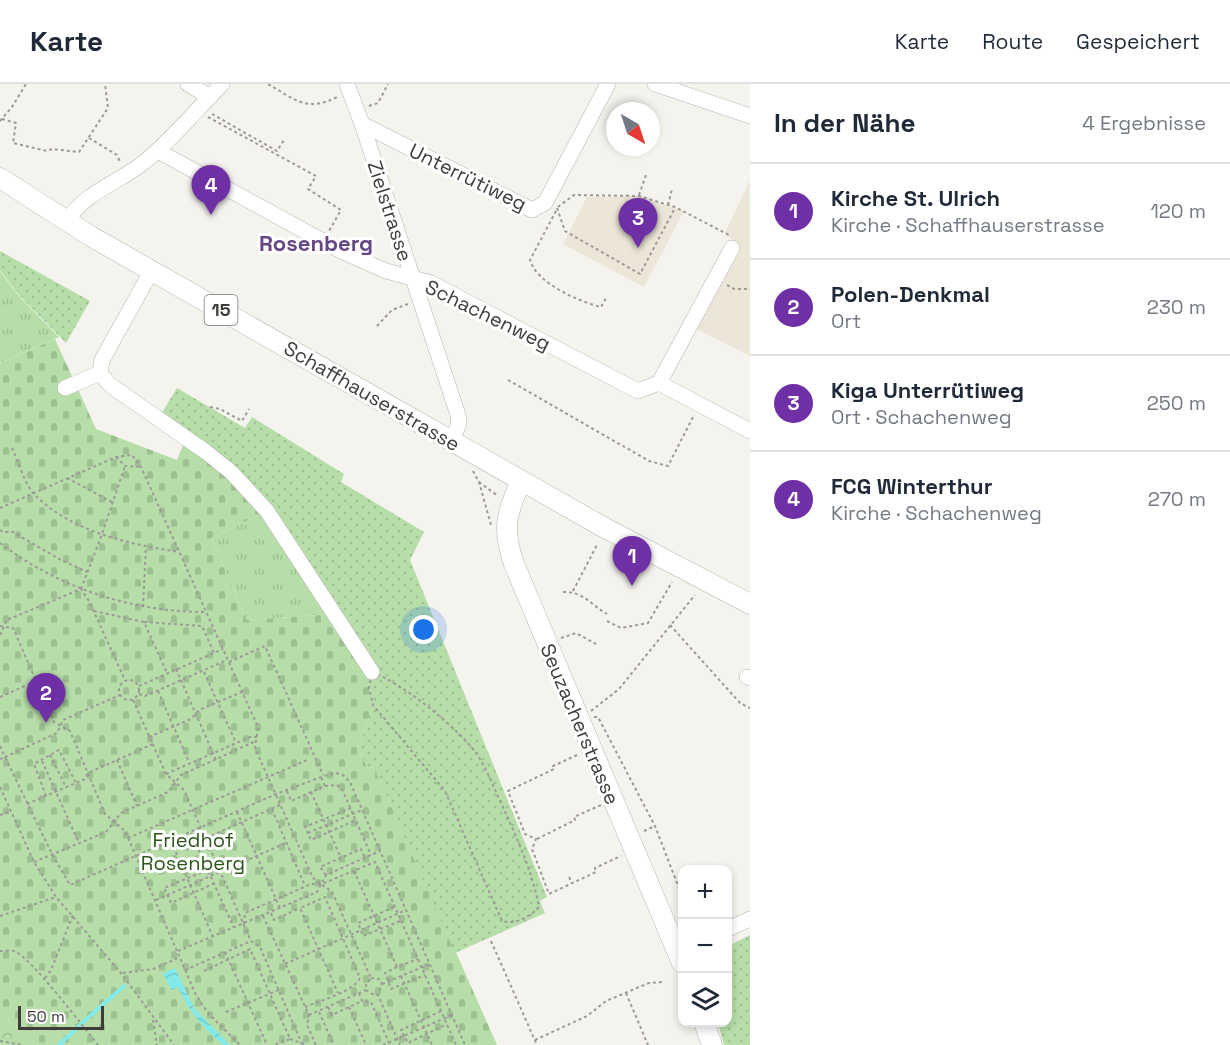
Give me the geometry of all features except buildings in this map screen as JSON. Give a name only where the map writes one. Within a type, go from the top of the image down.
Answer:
[{"type":"main road","name":"Schaffhauserstrasse","points":[[0,178],[67,221],[521,481],[750,604]]},
{"type":"main road","name":"Seuzacherstrasse","points":[[521,481],[509,508],[506,525],[508,546],[514,564],[564,687],[678,948]]},
{"type":"main road","points":[[705,1027],[712,1045]]},
{"type":"street","points":[[188,84],[201,105]]},
{"type":"street","points":[[67,221],[80,204],[158,151],[222,84]]},
{"type":"street","points":[[551,206],[608,84]]},
{"type":"street","points":[[655,84],[750,116]]},
{"type":"street","name":"Zielstrasse","points":[[345,89],[363,116],[413,280],[458,415],[459,424],[451,441]]},
{"type":"street","name":"Unterrütiweg","points":[[363,116],[532,210],[551,206]]},
{"type":"street","name":"Schachenweg","points":[[158,151],[323,241],[386,272],[431,284],[638,391],[659,383]]},
{"type":"street","points":[[732,248],[659,383],[750,431]]},
{"type":"street","points":[[152,270],[102,360],[100,374],[110,385],[231,472],[267,511],[372,672]]},
{"type":"street","points":[[65,388],[100,374]]},
{"type":"street","points":[[732,927],[750,919]]},
{"type":"path","points":[[26,84],[1,120],[16,123],[13,144],[47,151],[52,149],[79,152],[108,108],[105,84]]},
{"type":"path","points":[[268,84],[309,105],[325,103],[345,89]]},
{"type":"path","points":[[363,116],[378,103],[388,84]]},
{"type":"path","points":[[201,105],[277,151],[284,140]]},
{"type":"path","points":[[201,105],[316,176],[308,189],[341,210],[323,241]]},
{"type":"path","points":[[88,138],[117,155],[122,167]]},
{"type":"path","points":[[639,196],[646,175]]},
{"type":"path","points":[[668,205],[672,189]]},
{"type":"path","points":[[606,298],[601,307],[586,304],[548,283],[532,267],[530,260],[551,206],[574,195],[639,196],[675,207],[729,236],[732,240],[732,248]]},
{"type":"path","points":[[551,206],[565,231],[640,274],[675,207]]},
{"type":"path","points":[[716,280],[734,289],[750,290]]},
{"type":"path","points":[[377,326],[392,310],[414,301]]},
{"type":"path","points":[[508,380],[649,461],[668,466],[699,405]]},
{"type":"path","points":[[210,407],[220,409],[242,421],[249,409]]},
{"type":"path","points":[[12,448],[33,492],[59,514],[102,534],[146,547],[179,552]]},
{"type":"path","points":[[0,508],[116,457],[132,455],[141,467],[258,727],[255,748],[313,878],[332,892],[371,978]]},
{"type":"path","points":[[116,457],[125,466],[141,467]]},
{"type":"path","points":[[0,635],[7,620],[81,590],[125,466]]},
{"type":"path","points":[[471,468],[479,482],[492,527]]},
{"type":"path","points":[[67,478],[113,503]]},
{"type":"path","points":[[479,482],[500,498]]},
{"type":"path","points":[[0,530],[14,532],[59,560],[87,572]]},
{"type":"path","points":[[0,543],[17,556],[81,590],[143,607],[176,612],[206,612]]},
{"type":"path","points":[[573,591],[598,543]]},
{"type":"path","points":[[143,607],[146,547]]},
{"type":"path","points":[[608,621],[621,628],[648,623],[672,582]]},
{"type":"path","points":[[81,590],[94,611],[125,680]]},
{"type":"path","points":[[563,592],[573,591],[607,614]]},
{"type":"path","points":[[596,708],[619,689],[694,595]]},
{"type":"path","points":[[94,611],[144,622],[202,626],[214,652]]},
{"type":"path","points":[[144,622],[167,673]]},
{"type":"path","points":[[670,625],[740,703],[750,708]]},
{"type":"path","points":[[0,626],[13,628],[54,722],[70,731],[105,814],[125,831],[196,995],[208,1013],[240,1045]]},
{"type":"path","points":[[555,640],[576,633],[596,644]]},
{"type":"path","points":[[139,694],[145,696],[265,646],[325,786]]},
{"type":"path","points":[[139,686],[223,649]]},
{"type":"path","points":[[176,669],[216,760]]},
{"type":"path","points":[[203,670],[236,743]]},
{"type":"path","points":[[372,672],[385,677],[457,732],[486,769],[532,877],[539,907],[522,920],[509,923],[502,921],[445,791],[373,705],[369,688],[372,672]]},
{"type":"path","points":[[125,680],[133,680],[139,686],[139,694],[133,700],[126,700],[120,695],[119,686],[125,680]]},
{"type":"path","points":[[0,697],[36,681]]},
{"type":"path","points":[[158,691],[190,763]]},
{"type":"path","points":[[149,736],[196,715],[199,710],[242,692]]},
{"type":"path","points":[[0,759],[57,733],[63,720],[120,695]]},
{"type":"path","points":[[133,700],[166,774],[184,790],[251,941],[260,947],[300,1045]]},
{"type":"path","points":[[586,715],[598,717],[655,826],[678,886]]},
{"type":"path","points":[[166,774],[250,737],[256,737]]},
{"type":"path","points":[[34,862],[106,832],[121,813],[168,792],[181,775],[256,741]]},
{"type":"path","points":[[27,804],[85,779],[88,773],[153,744]]},
{"type":"path","points":[[0,746],[52,854],[70,885],[136,858],[276,794],[322,776],[336,773],[344,776],[350,782],[465,1045]]},
{"type":"path","points":[[46,796],[34,764],[42,761],[49,754],[59,750],[76,783]]},
{"type":"path","points":[[536,839],[525,834],[508,791],[554,769],[553,766],[582,752]]},
{"type":"path","points":[[49,754],[66,787]]},
{"type":"path","points":[[117,760],[137,806]]},
{"type":"path","points":[[128,838],[307,760]]},
{"type":"path","points":[[42,761],[79,843]]},
{"type":"path","points":[[551,762],[553,766]]},
{"type":"path","points":[[528,775],[531,780]]},
{"type":"path","points":[[50,780],[59,776]]},
{"type":"path","points":[[286,791],[291,801],[325,786],[337,785],[342,789],[371,855]]},
{"type":"path","points":[[0,787],[34,862],[56,897],[121,973],[174,1045]]},
{"type":"path","points":[[311,792],[340,858]]},
{"type":"path","points":[[574,817],[603,804]]},
{"type":"path","points":[[205,838],[280,805]]},
{"type":"path","points":[[351,808],[305,827],[310,840],[356,820]]},
{"type":"path","points":[[272,809],[305,886]]},
{"type":"path","points":[[308,833],[362,810]]},
{"type":"path","points":[[0,815],[11,811]]},
{"type":"path","points":[[237,812],[280,908]]},
{"type":"path","points":[[572,813],[575,820],[536,839],[532,849],[549,894],[596,872],[592,864]]},
{"type":"path","points":[[549,826],[552,832]]},
{"type":"path","points":[[641,832],[655,826]]},
{"type":"path","points":[[191,832],[234,928]]},
{"type":"path","points":[[171,841],[213,937]]},
{"type":"path","points":[[155,901],[286,843]]},
{"type":"path","points":[[326,875],[320,867],[362,849],[365,858]]},
{"type":"path","points":[[178,951],[317,892],[326,875],[380,851]]},
{"type":"path","points":[[595,868],[624,855]]},
{"type":"path","points":[[244,924],[245,913],[305,886],[322,884],[375,862],[456,1045]]},
{"type":"path","points":[[207,870],[164,888],[167,896],[171,903],[213,884]]},
{"type":"path","points":[[354,871],[397,967]]},
{"type":"path","points":[[569,877],[572,883]]},
{"type":"path","points":[[0,911],[1,915],[56,897]]},
{"type":"path","points":[[271,912],[274,920],[325,897],[360,978],[357,985],[305,1007]]},
{"type":"path","points":[[394,907],[358,923],[363,936],[400,921]]},
{"type":"path","points":[[300,908],[338,993]]},
{"type":"path","points":[[285,964],[406,910]]},
{"type":"path","points":[[44,979],[51,970],[73,915]]},
{"type":"path","points":[[263,916],[309,1015],[307,1025],[316,1045]]},
{"type":"path","points":[[185,970],[251,941]]},
{"type":"path","points":[[491,941],[537,1045]]},
{"type":"path","points":[[204,971],[250,949],[290,1039],[300,1045],[306,1045]]},
{"type":"path","points":[[0,951],[14,951],[23,957],[98,1045]]},
{"type":"path","points":[[225,952],[267,1045]]},
{"type":"path","points":[[121,973],[153,969],[180,957]]},
{"type":"path","points":[[418,959],[385,973],[387,982],[391,989],[425,975]]},
{"type":"path","points":[[400,1045],[378,995],[382,984],[430,964]]},
{"type":"path","points":[[401,976],[432,1045]]},
{"type":"path","points":[[371,978],[379,980],[382,984]]},
{"type":"path","points":[[366,990],[366,985],[371,978]]},
{"type":"path","points":[[535,1040],[587,1016],[606,1002],[649,983],[663,982]]},
{"type":"path","points":[[226,1012],[279,990]]},
{"type":"path","points":[[309,1015],[366,990]]},
{"type":"path","points":[[366,990],[378,995]]},
{"type":"path","points":[[359,993],[362,1001]]},
{"type":"path","points":[[626,993],[648,1045]]},
{"type":"path","points":[[327,1007],[332,1015],[362,1001],[371,1002],[389,1044]]},
{"type":"path","points":[[349,1007],[366,1045]]},
{"type":"path","points":[[319,1011],[334,1045]]},
{"type":"path","points":[[441,1011],[401,1030],[408,1043],[447,1024]]},
{"type":"path","points":[[383,1045],[452,1015]]},
{"type":"path","points":[[153,1017],[157,1045]]},
{"type":"path","points":[[274,1045],[290,1039]]},
{"type":"path","points":[[0,1041],[23,1045]]},
{"type":"shaded area","points":[[750,180],[750,356],[691,326],[732,248],[732,240],[725,233]]},
{"type":"shaded area","points":[[639,196],[684,211],[644,287],[563,244],[587,197]]},
{"type":"green space","points":[[0,251],[90,301],[66,343],[17,293],[0,270]]},
{"type":"green space","points":[[0,271],[17,294],[59,337],[0,363]]},
{"type":"green space","name":"Friedhof Rosenberg","points":[[55,339],[96,429],[177,460],[186,438],[267,511],[211,538],[247,620],[332,614],[372,672],[369,688],[373,705],[358,748],[368,769],[373,767],[377,774],[497,1045],[33,1045],[0,1012],[0,363]]},
{"type":"green space","points":[[177,388],[245,428],[252,417],[344,474],[341,482],[424,532],[410,560],[547,897],[540,901],[545,913],[455,953],[377,774],[373,767],[368,769],[358,748],[373,705],[369,688],[371,672],[267,511],[158,419]]},
{"type":"green space","points":[[267,511],[332,614],[247,620],[211,538]]},
{"type":"green space","points":[[750,935],[750,1045],[724,1045],[719,1027],[732,1027],[732,944]]},
{"type":"green space","points":[[0,1012],[33,1045],[0,1045]]},
{"type":"water","points":[[175,968],[194,1008],[230,1045],[223,1045],[203,1025],[192,1012],[178,987],[171,990],[163,973]]},
{"type":"waterway","points":[[82,1023],[124,986]]},
{"type":"waterway","points":[[59,1045],[80,1025]]},
{"type":"place","name":"FCG Winterthur","points":[[211,215]]},
{"type":"place","name":"Kiga Unterrütiweg","points":[[638,248]]},
{"type":"place","name":"Kirche St. Ulrich","points":[[632,586]]},
{"type":"place","name":"Polen-Denkmal","points":[[46,723]]},
{"type":"district","name":"Rosenberg","points":[[316,243]]}]
